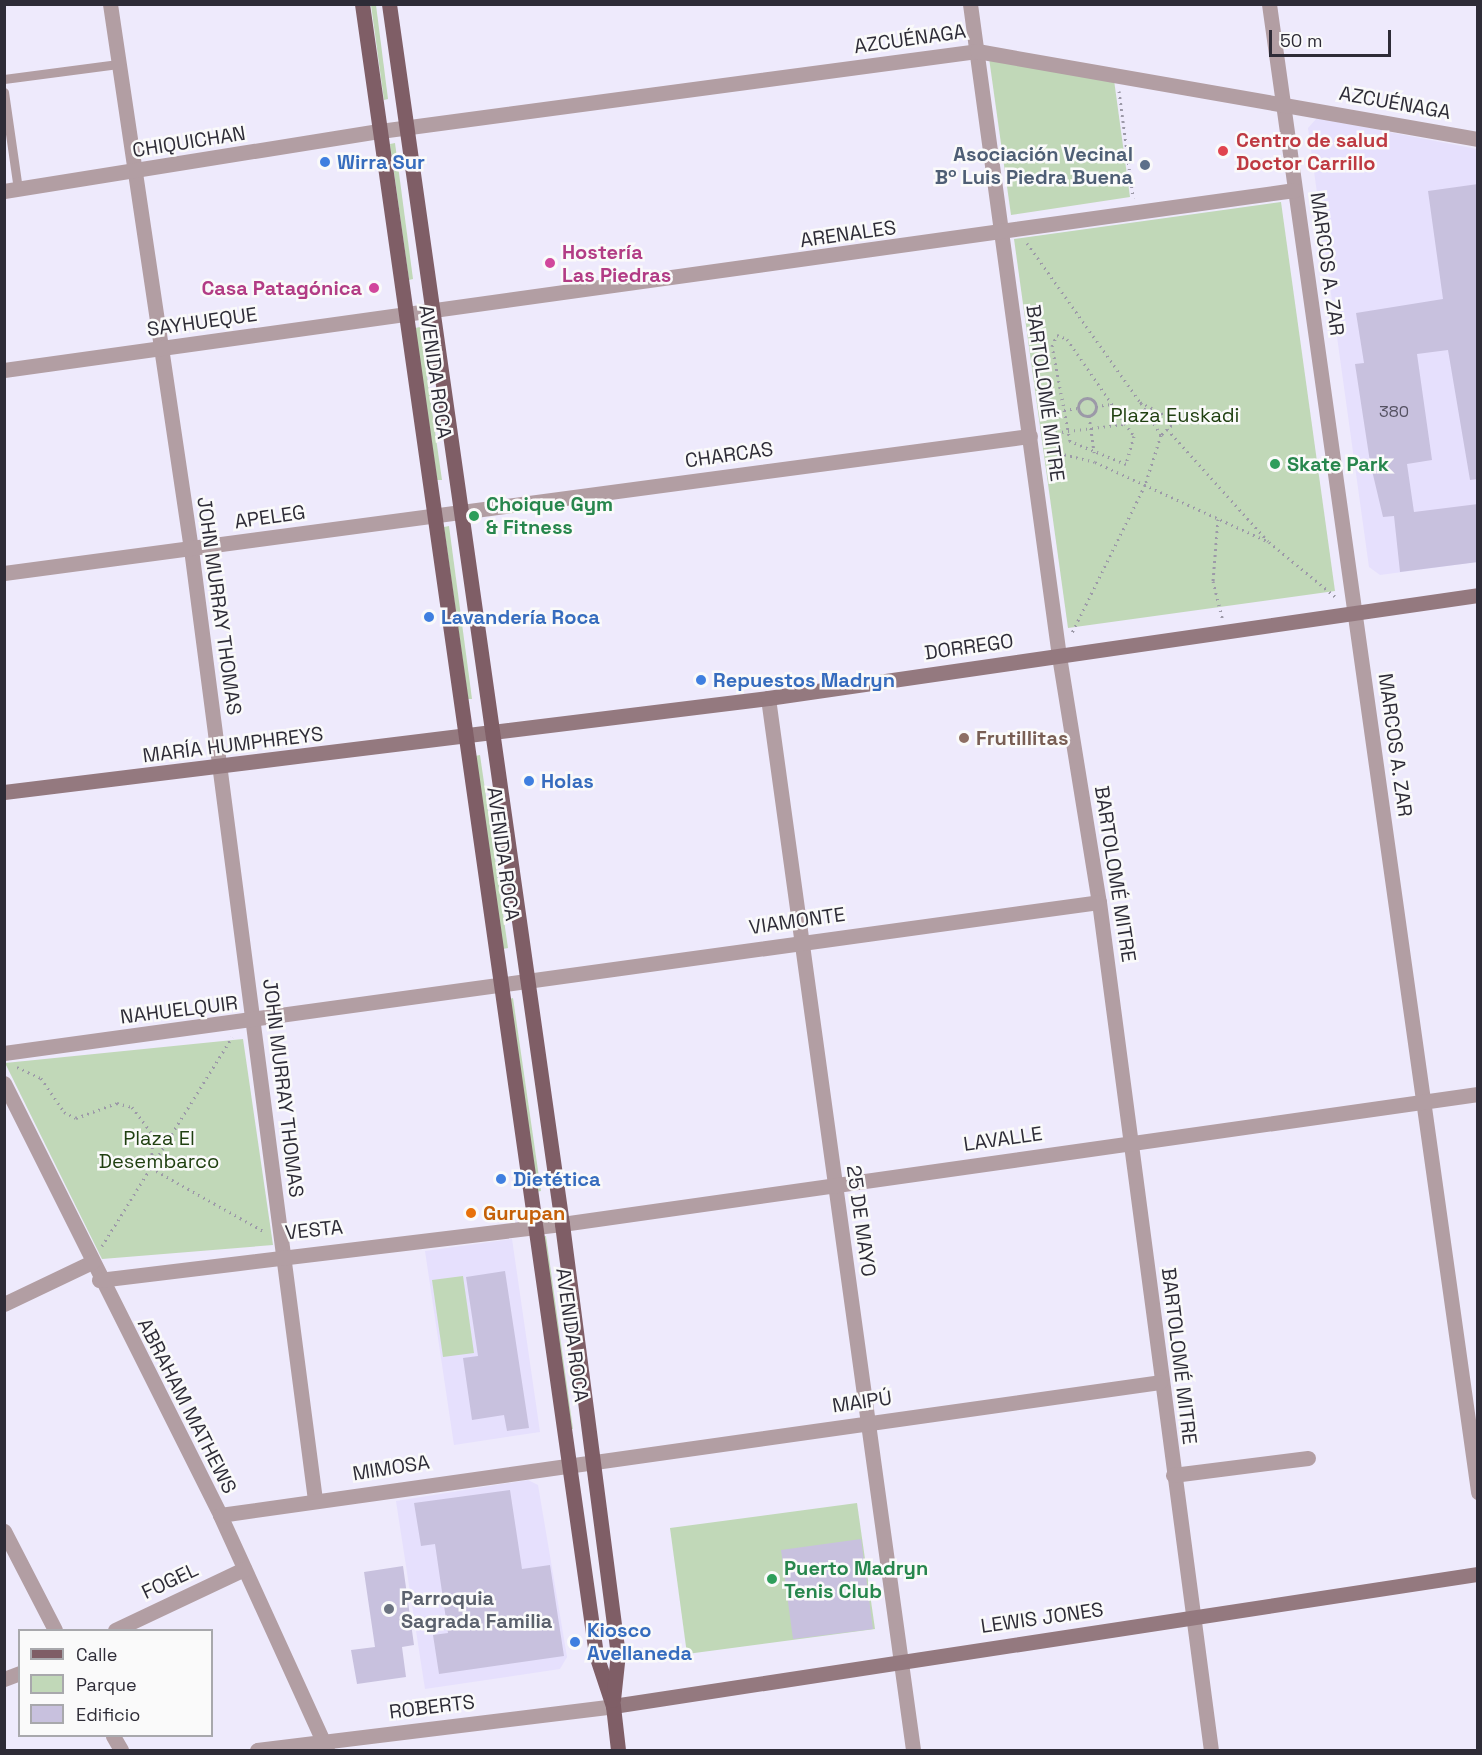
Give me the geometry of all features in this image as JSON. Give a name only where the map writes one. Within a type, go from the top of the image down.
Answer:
[{"type":"main road","name":"AVENIDA ROCA","points":[[362,4],[596,1655],[613,1706]]},
{"type":"main road","name":"AVENIDA ROCA","points":[[389,4],[465,511],[526,982],[562,1224],[590,1459],[618,1653],[613,1706],[618,1750]]},
{"type":"main road","name":"DORREGO","points":[[466,737],[768,698],[1478,595]]},
{"type":"main road","name":"MARÍA HUMPHREYS","points":[[4,792],[219,769],[466,737]]},
{"type":"main road","name":"LEWIS JONES","points":[[613,1706],[900,1660],[1478,1574]]},
{"type":"street","name":"JOHN MURRAY THOMAS","points":[[110,4],[191,549],[219,769],[247,1023],[283,1248],[315,1500]]},
{"type":"street","name":"BARTOLOMÉ MITRE","points":[[970,4],[1059,656],[1099,902],[1160,1382],[1211,1750]]},
{"type":"street","name":"MARCOS A. ZAR","points":[[1269,4],[1478,1492]]},
{"type":"street","name":"AZCUÉNAGA","points":[[380,131],[977,51],[1478,139]]},
{"type":"street","name":"CHIQUICHAN","points":[[11,190],[380,131]]},
{"type":"street","name":"ARENALES","points":[[406,315],[1002,235],[1295,190]]},
{"type":"street","name":"SAYHUEQUE","points":[[4,370],[406,315]]},
{"type":"street","name":"CHARCAS","points":[[434,516],[1030,441]]},
{"type":"street","name":"APELEG","points":[[4,573],[434,516]]},
{"type":"street","name":"25 DE MAYO","points":[[768,698],[913,1750]]},
{"type":"street","name":"VIAMONTE","points":[[501,986],[801,941],[1099,902]]},
{"type":"street","name":"NAHUELQUIR","points":[[9,1059],[501,986]]},
{"type":"street","name":"ABRAHAM MATHEWS","points":[[4,1083],[99,1280],[220,1515],[326,1746]]},
{"type":"street","name":"LAVALLE","points":[[535,1227],[1478,1094]]},
{"type":"street","name":"VESTA","points":[[99,1280],[283,1248],[535,1227]]},
{"type":"street","points":[[4,1304],[92,1262]]},
{"type":"street","name":"MAIPÚ","points":[[569,1462],[1160,1382]]},
{"type":"street","points":[[1173,1475],[1308,1458]]},
{"type":"street","name":"MIMOSA","points":[[220,1515],[569,1462]]},
{"type":"street","points":[[4,1531],[54,1629]]},
{"type":"street","name":"FOGEL","points":[[117,1629],[244,1569]]},
{"type":"street","name":"ROBERTS","points":[[257,1750],[326,1746],[613,1706]]},
{"type":"lane","points":[[4,79],[118,64]]},
{"type":"lane","points":[[4,92],[11,190]]},
{"type":"path","points":[[1117,75],[1135,214]]},
{"type":"path","points":[[1019,232],[1161,435]]},
{"type":"path","points":[[1057,335],[1067,339],[1112,404],[1134,436],[1126,464],[1073,445],[1068,431],[1052,346],[1057,335]]},
{"type":"path","points":[[1078,408],[1085,398],[1096,406],[1112,404]]},
{"type":"path","points":[[1059,656],[1145,485],[1161,435],[1176,421],[1140,402]]},
{"type":"path","points":[[1094,453],[1089,415],[1096,406]]},
{"type":"path","points":[[1064,410],[1078,408],[1089,415]]},
{"type":"path","points":[[1030,441],[1068,431],[1126,424]]},
{"type":"path","points":[[1167,429],[1269,542],[1355,612]]},
{"type":"path","points":[[1030,441],[1095,462],[1269,542]]},
{"type":"path","points":[[1218,519],[1213,581],[1225,631]]},
{"type":"path","points":[[92,1262],[247,1023]]},
{"type":"path","points":[[9,1059],[41,1078],[64,1112],[76,1118],[117,1103],[132,1107],[153,1135],[151,1168]]},
{"type":"path","points":[[151,1168],[283,1248]]},
{"type":"shaded area","points":[[1317,118],[1477,149],[1477,562],[1380,575],[1369,567],[1308,128]]},
{"type":"shaded area","points":[[512,1239],[540,1432],[454,1445],[425,1251]]},
{"type":"shaded area","points":[[528,1480],[538,1485],[567,1657],[560,1669],[425,1689],[396,1501]]},
{"type":"green space","points":[[371,5],[376,5],[388,99],[384,100]]},
{"type":"green space","points":[[989,58],[1114,80],[1130,197],[1011,215]]},
{"type":"green space","points":[[395,143],[413,279],[409,280],[390,144]]},
{"type":"green space","name":"Plaza Euskadi","points":[[1281,202],[1335,591],[1068,628],[1014,239]]},
{"type":"green space","points":[[420,327],[442,480],[437,480],[415,328]]},
{"type":"green space","points":[[449,526],[472,699],[468,699],[444,527]]},
{"type":"green space","points":[[480,755],[508,948],[503,949],[475,756]]},
{"type":"green space","points":[[513,998],[541,1191],[536,1192],[509,999]]},
{"type":"green space","name":"Plaza El Desembarco","points":[[243,1039],[273,1245],[102,1259],[5,1063]]},
{"type":"green space","points":[[546,1236],[573,1429],[568,1429],[541,1237]]},
{"type":"green space","points":[[463,1276],[474,1353],[443,1357],[432,1280]]},
{"type":"green space","name":"Puerto Madryn Tenis Club","points":[[857,1503],[875,1629],[687,1654],[670,1528]]},
{"type":"building","points":[[1478,184],[1478,479],[1470,480],[1448,350],[1417,354],[1432,460],[1407,464],[1414,512],[1478,504],[1478,562],[1400,572],[1394,516],[1383,517],[1370,462],[1355,364],[1364,363],[1356,313],[1443,299],[1428,191]]},
{"type":"building","points":[[505,1271],[529,1428],[507,1431],[504,1415],[472,1420],[463,1358],[478,1356],[466,1277]]},
{"type":"building","points":[[510,1490],[522,1569],[550,1565],[564,1656],[439,1674],[433,1635],[448,1633],[435,1544],[421,1546],[414,1503]]},
{"type":"building","name":"Puerto Madryn Tenis Club","points":[[861,1539],[873,1629],[793,1639],[781,1550]]},
{"type":"building","name":"Parroquia Sagrada Familia","points":[[403,1566],[414,1645],[402,1647],[406,1677],[357,1684],[351,1650],[375,1647],[364,1572]]},
{"type":"place","name":"Centro de salud Doctor Carrillo","points":[[1223,151]]},
{"type":"place","name":"Wirra Sur","points":[[325,162]]},
{"type":"place","name":"Asociación Vecinal Bº Luis Piedra Buena","points":[[1145,165]]},
{"type":"place","name":"Hostería Las Piedras","points":[[550,263]]},
{"type":"place","name":"Casa Patagónica","points":[[374,288]]},
{"type":"place","name":"Skate Park","points":[[1275,464]]},
{"type":"place","name":"Choique Gym & Fitness","points":[[474,516]]},
{"type":"place","name":"Lavandería Roca","points":[[429,617]]},
{"type":"place","name":"Repuestos Madryn","points":[[701,680]]},
{"type":"place","name":"Frutillitas","points":[[964,738]]},
{"type":"place","name":"Holas","points":[[529,781]]},
{"type":"place","name":"Dietética","points":[[501,1179]]},
{"type":"place","name":"Gurupan","points":[[471,1213]]},
{"type":"place","name":"Puerto Madryn Tenis Club","points":[[772,1579]]},
{"type":"place","name":"Parroquia Sagrada Familia","points":[[389,1609]]},
{"type":"place","name":"Kiosco Avellaneda","points":[[575,1642]]}]
